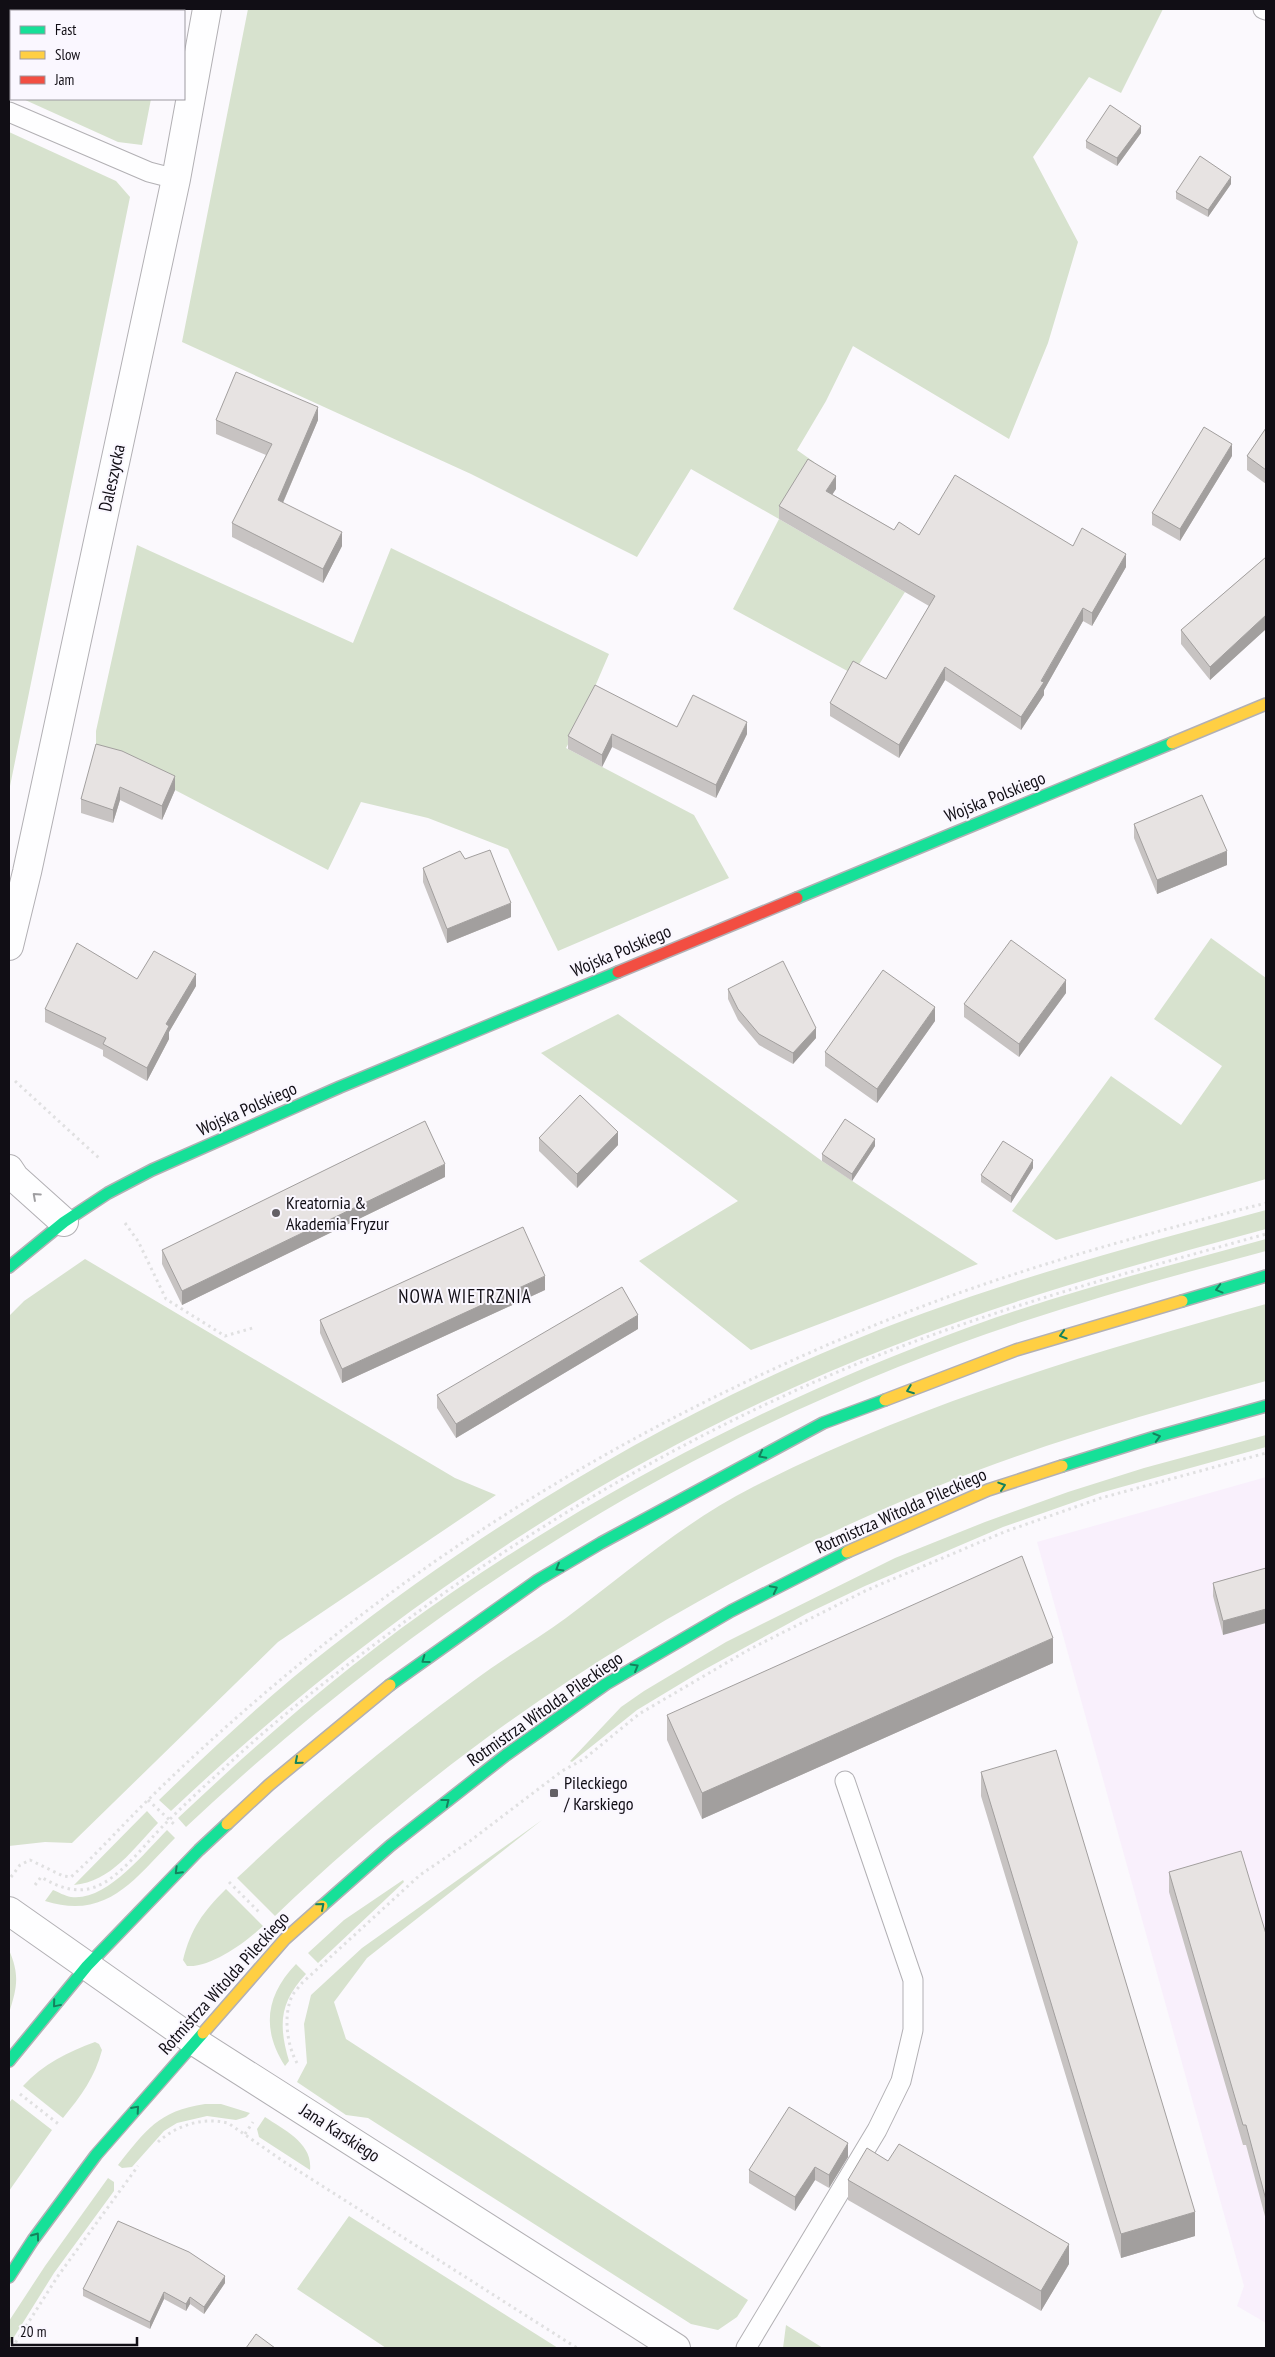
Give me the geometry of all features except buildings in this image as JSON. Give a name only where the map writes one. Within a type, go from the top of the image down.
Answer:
[{"type":"main road","name":"Wojska Polskiego","points":[[9,1267],[64,1222],[108,1194],[152,1170],[340,1087],[1266,704]]},
{"type":"main road","points":[[9,2061],[87,1966],[198,1850],[334,1730],[469,1628],[538,1580],[601,1543],[823,1423],[1016,1350],[1266,1276]]},
{"type":"main road","name":"Rotmistrza Witolda Pileckiego","points":[[9,2277],[33,2240],[96,2155],[285,1939],[390,1846],[506,1755],[606,1684],[731,1611],[848,1552],[988,1490],[1155,1437],[1266,1406]]},
{"type":"street","name":"Daleszycka","points":[[9,946],[27,872],[176,180],[207,9]]},
{"type":"street","points":[[9,1169],[16,1178],[64,1222]]},
{"type":"street","name":"Jana Karskiego","points":[[9,1911],[194,2041],[676,2348]]},
{"type":"lane","points":[[9,112],[149,172],[176,180]]},
{"type":"lane","points":[[746,2348],[877,2130],[901,2081],[913,2030],[913,1980],[844,1781]]},
{"type":"path","points":[[15,1081],[104,1162]]},
{"type":"path","points":[[123,1221],[138,1240],[166,1299],[225,1336],[256,1327]]},
{"type":"path","points":[[292,2068],[298,2063],[291,2052],[288,2038],[289,2010],[292,1996],[302,1984],[420,1875],[470,1841],[562,1771],[584,1759],[639,1714],[703,1675],[792,1627],[867,1590],[950,1554],[1101,1498],[1266,1453]]},
{"type":"path","points":[[32,1889],[41,1878],[62,1888],[81,1890],[96,1887],[113,1876],[170,1819],[148,1800]]},
{"type":"path","points":[[229,1882],[264,1917]]},
{"type":"path","points":[[14,2090],[60,2126]]},
{"type":"path","points":[[152,2148],[166,2135],[195,2122],[217,2120],[228,2123],[283,2161],[577,2348]]},
{"type":"path","points":[[12,2348],[58,2276],[142,2161]]},
{"type":"shaded area","points":[[1266,1477],[1266,2323],[1237,2306],[1244,2286],[1037,1542]]},
{"type":"green space","points":[[9,9],[167,9],[10,10],[9,92]]},
{"type":"green space","points":[[248,9],[1163,9],[1121,93],[1089,77],[1033,157],[1078,242],[1048,343],[1009,439],[853,346],[826,401],[797,450],[814,462],[779,519],[691,469],[637,557],[471,474],[182,342]]},
{"type":"green space","points":[[25,100],[151,100],[142,145],[118,142]]},
{"type":"green space","points":[[9,132],[116,181],[130,197],[9,791]]},
{"type":"green space","points":[[779,519],[905,592],[853,674],[733,609]]},
{"type":"green space","points":[[137,545],[353,643],[391,548],[609,654],[578,726],[566,748],[694,815],[729,878],[558,951],[508,849],[428,818],[361,802],[328,870],[175,790],[96,757],[96,731]]},
{"type":"green space","points":[[1211,938],[1266,978],[1266,1179],[1056,1240],[1012,1211],[1111,1076],[1181,1125],[1222,1066],[1154,1019]]},
{"type":"green space","points":[[618,1014],[822,1161],[978,1264],[751,1350],[639,1261],[738,1201],[541,1053]]},
{"type":"green space","points":[[1266,1210],[1266,1229],[1078,1282],[985,1312],[893,1346],[793,1388],[696,1435],[601,1487],[509,1543],[420,1604],[334,1669],[251,1738],[171,1811],[159,1800],[286,1683],[399,1596],[469,1547],[541,1501],[614,1457],[690,1416],[767,1378],[845,1344],[924,1313],[966,1298],[1137,1245]]},
{"type":"green space","points":[[1266,1239],[1266,1251],[1080,1303],[988,1333],[898,1367],[799,1410],[703,1457],[610,1508],[520,1563],[433,1623],[348,1687],[266,1755],[186,1827],[178,1818],[277,1728],[381,1643],[454,1591],[515,1551],[641,1476],[770,1410],[836,1380],[972,1326],[1081,1290]]},
{"type":"green space","points":[[85,1259],[455,1478],[496,1495],[278,1642],[72,1843],[45,1842],[9,1846],[9,1316],[24,1301]]},
{"type":"green space","points":[[1266,1304],[1266,1381],[1120,1423],[976,1471],[879,1511],[785,1555],[693,1605],[603,1658],[517,1716],[433,1779],[352,1845],[275,1916],[237,1878],[322,1801],[441,1705],[566,1618],[657,1548],[703,1516],[753,1487],[877,1430],[1005,1383],[1135,1342]]},
{"type":"green space","points":[[1266,1435],[1266,1447],[1100,1493],[1003,1527],[865,1586],[806,1614],[700,1672],[637,1710],[572,1762],[570,1761],[621,1707],[644,1691],[726,1642],[895,1558],[985,1522],[1068,1492],[1144,1468]]},
{"type":"green space","points":[[147,1811],[158,1823],[131,1853],[111,1871],[99,1878],[74,1885]]},
{"type":"green space","points":[[542,1820],[367,1958],[334,2002],[346,2039],[748,2300],[737,2317],[718,2330],[691,2324],[368,2118],[346,2115],[297,2082],[307,2063],[304,2024],[311,1995],[362,1948]]},
{"type":"green space","points":[[167,1830],[175,1838],[147,1868],[119,1892],[103,1900],[86,1905],[67,1906],[45,1901],[53,1890],[71,1897],[98,1892],[124,1874]]},
{"type":"green space","points":[[403,1880],[404,1882],[318,1963],[308,1953],[344,1920]]},
{"type":"green space","points":[[226,1889],[263,1926],[228,1953],[207,1963],[187,1966],[183,1960],[194,1930],[204,1913]]},
{"type":"green space","points":[[9,1950],[15,1967],[16,1982],[9,2013]]},
{"type":"green space","points":[[296,1964],[306,1974],[297,1984],[286,2004],[283,2036],[289,2061],[285,2066],[272,2039],[270,2013],[278,1988]]},
{"type":"green space","points":[[95,2042],[99,2044],[102,2050],[99,2060],[91,2078],[63,2118],[23,2086],[39,2071],[56,2060]]},
{"type":"green space","points":[[12,2099],[52,2130],[9,2191],[9,2103]]},
{"type":"green space","points":[[205,2104],[221,2104],[250,2113],[246,2117],[236,2120],[207,2116],[177,2123],[164,2131],[132,2167],[122,2168],[118,2165],[154,2124],[176,2112]]},
{"type":"green space","points":[[265,2117],[296,2138],[302,2145],[310,2161],[310,2170],[259,2137],[257,2129]]},
{"type":"green space","points":[[108,2178],[114,2182],[114,2191],[54,2273],[9,2345],[9,2321],[45,2266]]},
{"type":"green space","points":[[349,2216],[558,2348],[386,2348],[297,2289]]},
{"type":"green space","points":[[786,2325],[823,2348],[783,2348]]},
{"type":"traffic: fast","points":[[797,898],[1172,743]]},
{"type":"traffic: fast","points":[[9,1267],[64,1222],[108,1193],[152,1170],[340,1087],[618,972]]},
{"type":"traffic: fast","points":[[1182,1301],[1266,1276]]},
{"type":"traffic: fast","points":[[390,1685],[538,1580],[601,1543],[823,1423],[885,1400]]},
{"type":"traffic: fast","points":[[1062,1466],[1155,1437],[1266,1406]]},
{"type":"traffic: fast","points":[[322,1906],[390,1846],[506,1755],[606,1684],[731,1611],[847,1552]]},
{"type":"traffic: fast","points":[[9,2061],[87,1966],[199,1850],[227,1824]]},
{"type":"traffic: fast","points":[[9,2277],[33,2240],[96,2155],[203,2033]]},
{"type":"traffic: slow","points":[[1172,743],[1266,704]]},
{"type":"traffic: slow","points":[[885,1400],[1016,1350],[1182,1301]]},
{"type":"traffic: slow","points":[[847,1552],[988,1490],[1062,1466]]},
{"type":"traffic: slow","points":[[227,1824],[269,1785],[390,1685]]},
{"type":"traffic: slow","points":[[203,2033],[285,1939],[322,1906]]},
{"type":"traffic: jam","points":[[618,972],[797,898]]},
{"type":"place","name":"Kreatornia & Akademia Fryzur","points":[[276,1213]]},
{"type":"place","name":"Pileckiego / Karskiego","points":[[554,1793]]},
{"type":"district","name":"NOWA WIETRZNIA","points":[[465,1296]]}]
